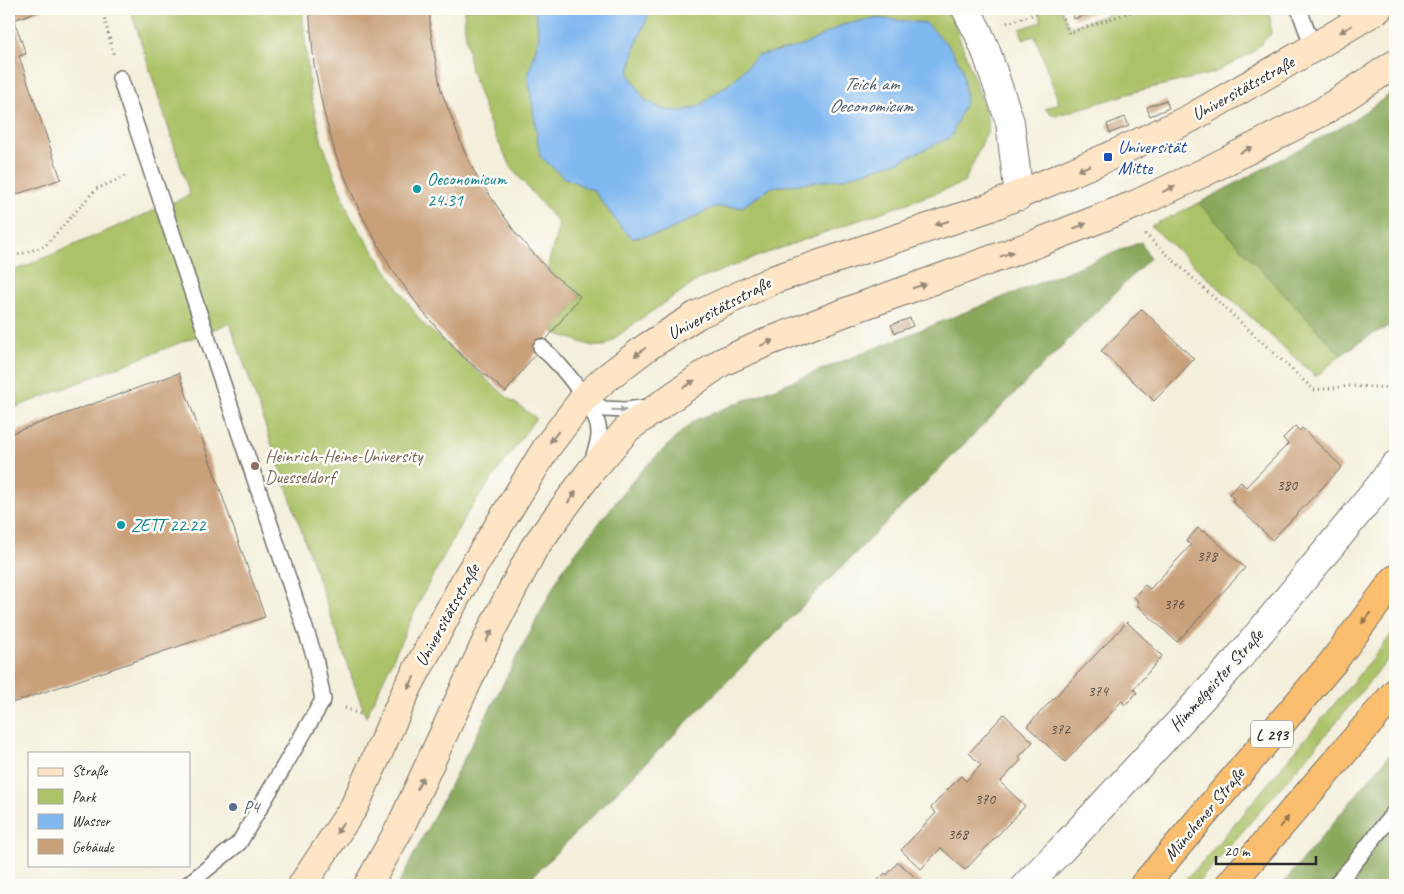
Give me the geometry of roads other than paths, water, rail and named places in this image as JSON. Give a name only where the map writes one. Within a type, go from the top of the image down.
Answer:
[{"type":"highway","name":"Münchener Straße","points":[[1144,885],[1333,662],[1395,579]]},
{"type":"highway","points":[[1229,885],[1395,693]]},
{"type":"street","name":"Universitätsstraße","points":[[302,885],[354,807],[408,687],[467,577],[547,447],[584,398],[605,379],[647,347],[697,316],[775,278],[988,208],[1108,157],[1189,119],[1378,9]]},
{"type":"street","points":[[972,20],[988,54],[1010,122],[1019,196]]},
{"type":"street","points":[[368,885],[400,828],[492,629],[534,548],[590,472],[628,428],[722,362],[770,341],[859,307],[1035,244],[1157,194],[1203,173],[1322,112],[1395,64]]},
{"type":"street","name":"Himmelgeister Straße","points":[[1026,885],[1061,850],[1236,660],[1379,487],[1395,465]]},
{"type":"lane","points":[[1299,9],[1313,48]]},
{"type":"lane","points":[[120,78],[315,658],[323,700],[239,843],[187,885]]},
{"type":"lane","points":[[541,348],[553,358],[596,417],[599,435],[590,472]]},
{"type":"lane","points":[[584,398],[604,409],[625,410],[657,406]]},
{"type":"lane","points":[[1335,885],[1395,811]]},
{"type":"water","name":"Teich am Oeconomicum","points":[[530,9],[651,9],[635,47],[629,74],[645,100],[665,110],[683,111],[700,106],[732,82],[757,56],[802,46],[842,25],[875,18],[926,23],[948,45],[962,67],[966,100],[951,137],[900,161],[841,179],[772,187],[742,207],[714,207],[664,233],[632,238],[620,226],[594,191],[563,177],[540,156],[528,76],[539,37],[536,14]]},
{"type":"place","name":"Universität Mitte","points":[[1108,157]]},
{"type":"place","name":"Oeconomicum 24.31","points":[[417,189]]},
{"type":"place","name":"Heinrich-Heine-University Duesseldorf","points":[[255,466]]},
{"type":"place","name":"ZETT 22.22","points":[[121,525]]},
{"type":"place","name":"P4","points":[[233,807]]}]
